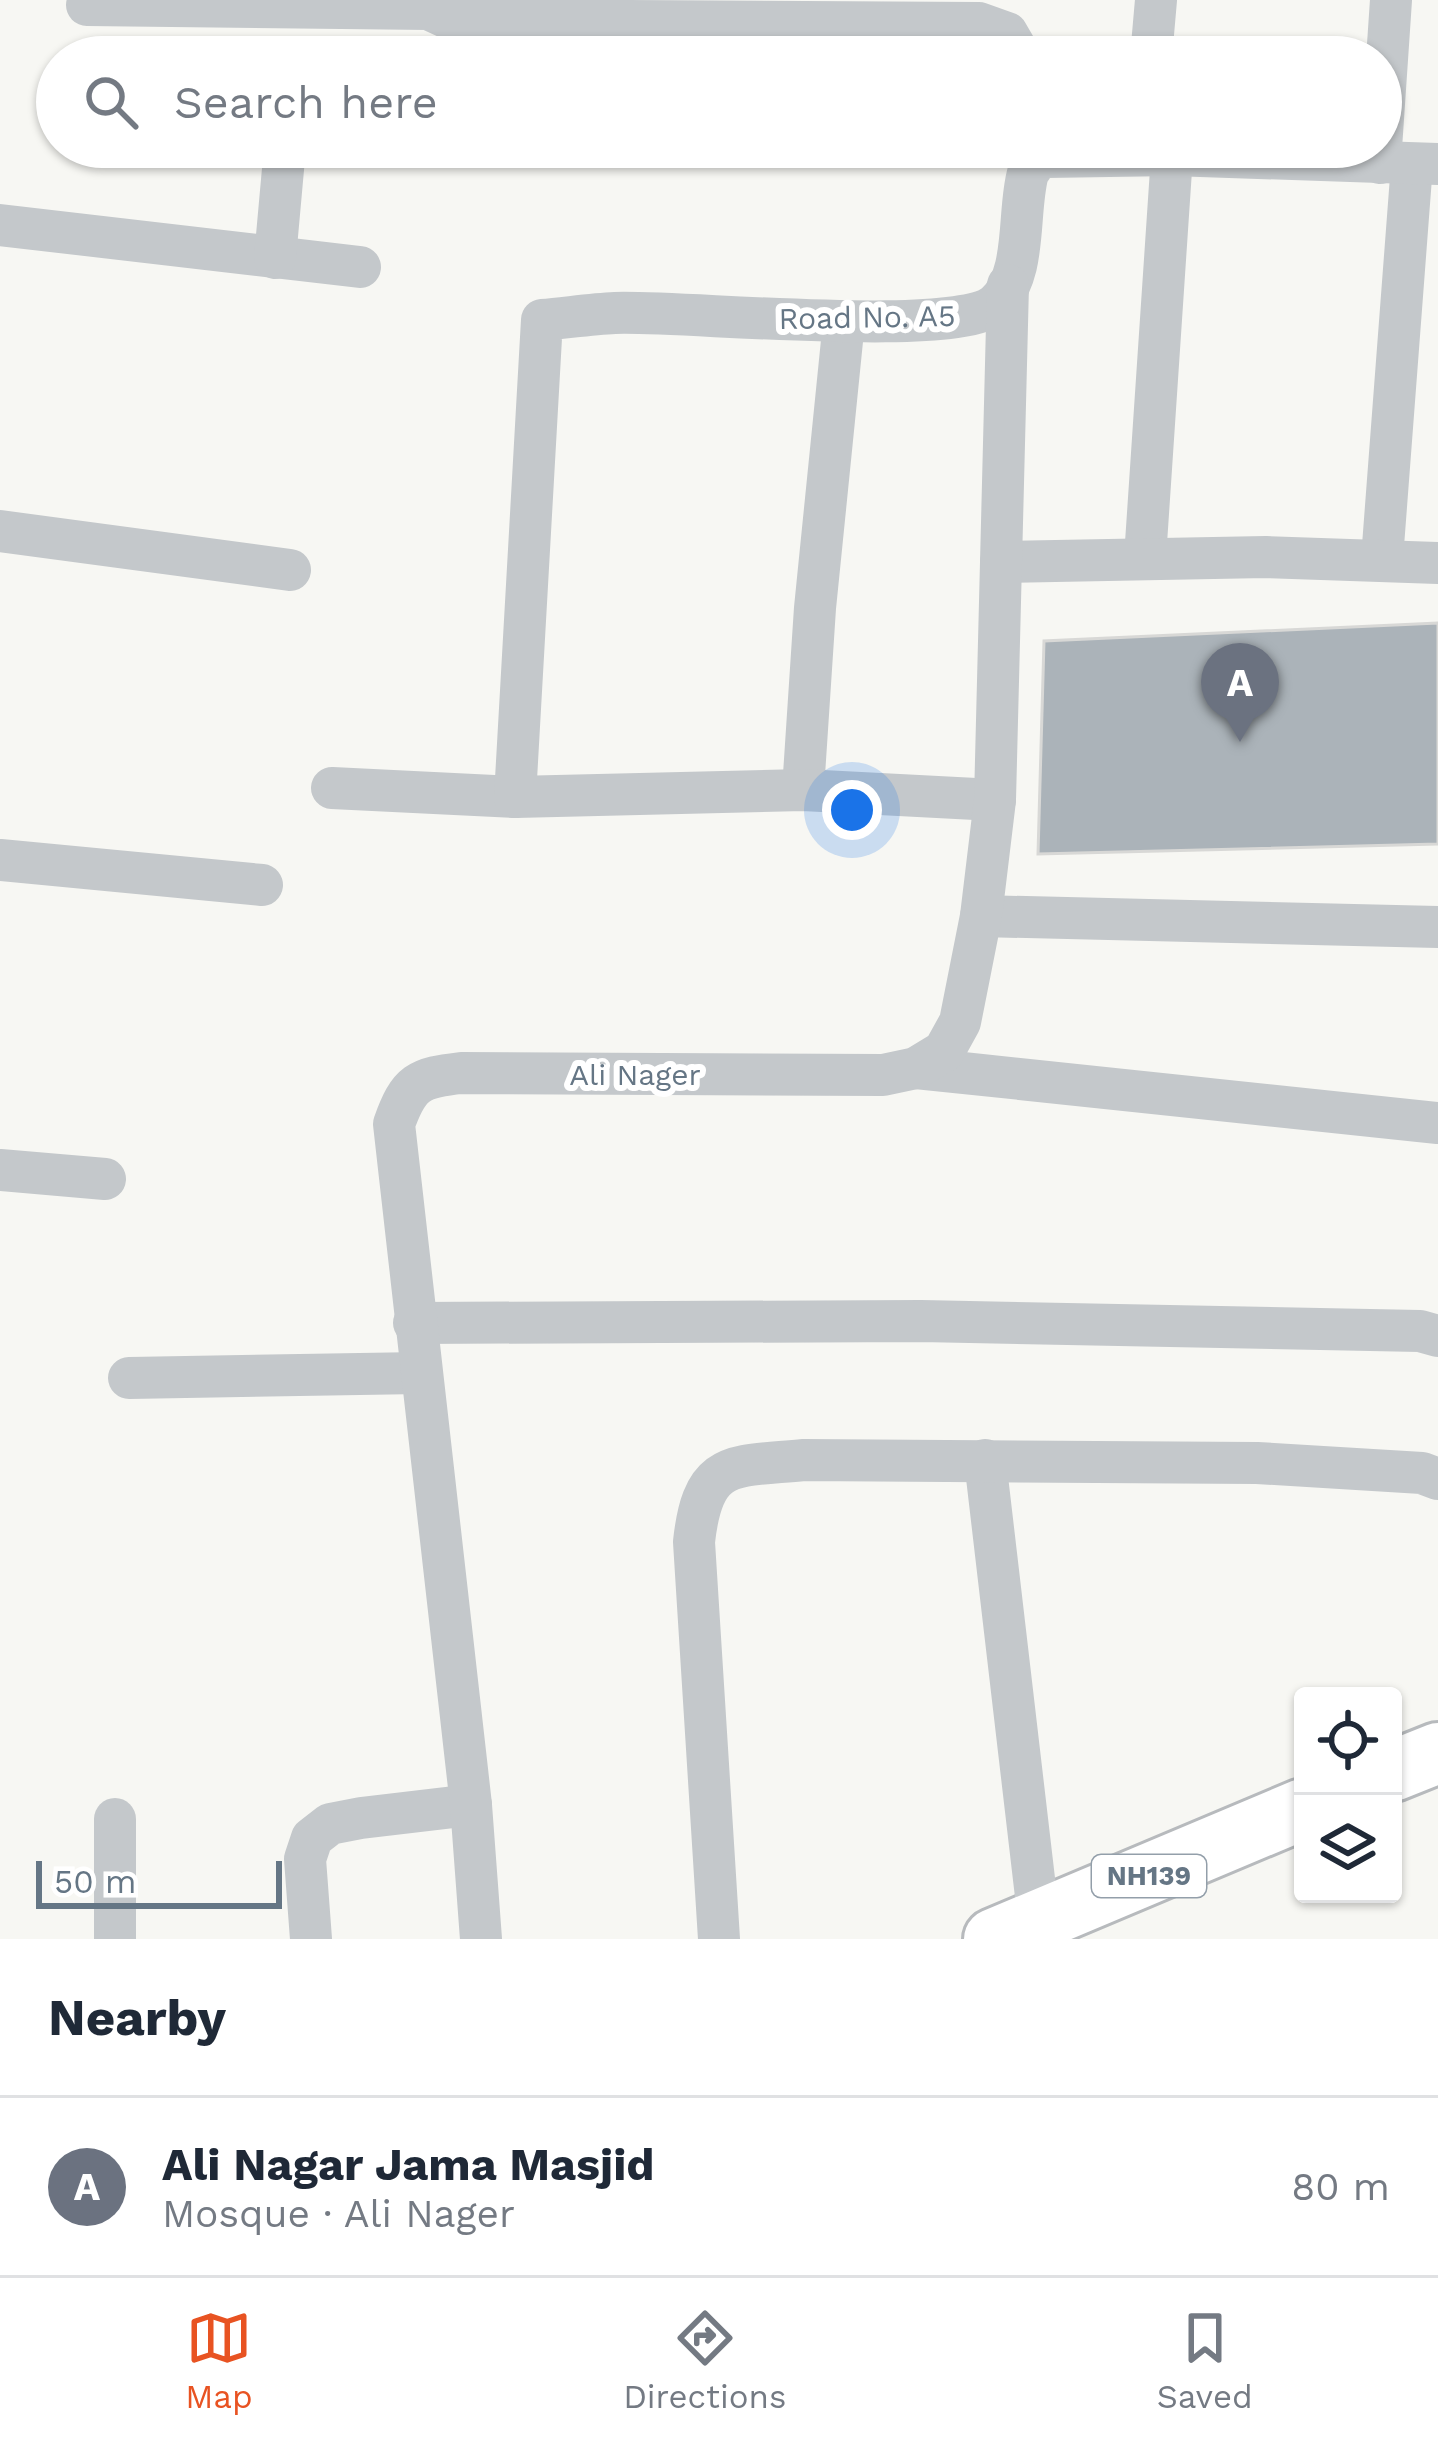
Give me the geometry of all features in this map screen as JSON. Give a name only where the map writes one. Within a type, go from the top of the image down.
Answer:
[{"type":"highway","points":[[1402,1767],[1438,1753]]},
{"type":"highway","points":[[1402,1800],[1438,1787]]},
{"type":"highway","name":"NH139","points":[[1038,1935],[1294,1813]]},
{"type":"highway","name":"NH139","points":[[1038,1935],[1294,1843]]},
{"type":"street","points":[[1153,36],[1156,0]]},
{"type":"street","points":[[1391,0],[1395,36]]},
{"type":"street","points":[[87,5],[428,9],[452,20],[979,23],[1009,36]]},
{"type":"street","points":[[1382,559],[1410,164],[1402,95]]},
{"type":"street","points":[[275,258],[283,168]]},
{"type":"street","points":[[916,1068],[944,1052],[960,1022],[995,800],[1009,285],[1031,168]]},
{"type":"street","points":[[1145,558],[1153,168]]},
{"type":"street","points":[[0,225],[360,267]]},
{"type":"street","name":"Road No. A5","points":[[515,797],[542,320],[617,313],[844,321],[966,316],[997,303],[1009,285]]},
{"type":"street","points":[[803,790],[815,608],[844,321]]},
{"type":"street","points":[[0,530],[290,570]]},
{"type":"street","points":[[1001,562],[1145,558],[1438,562]]},
{"type":"street","points":[[332,788],[515,797],[803,790],[995,800]]},
{"type":"street","points":[[0,860],[262,885]]},
{"type":"street","points":[[980,916],[1438,927]]},
{"type":"street","name":"Ali Nager","points":[[481,1939],[471,1805],[394,1124],[405,1093],[428,1077],[461,1072],[883,1075],[916,1068],[1438,1124]]},
{"type":"street","points":[[0,1170],[105,1179]]},
{"type":"street","points":[[414,1323],[898,1321],[1420,1331],[1438,1336]]},
{"type":"street","points":[[129,1378],[420,1373]]},
{"type":"street","points":[[719,1939],[694,1541],[698,1504],[710,1481],[734,1467],[804,1460],[1258,1463],[1422,1473],[1438,1479]]},
{"type":"street","points":[[985,1460],[1038,1935]]},
{"type":"street","points":[[311,1939],[304,1859],[312,1838],[330,1824],[471,1805]]},
{"type":"street","points":[[115,1819],[115,1939]]},
{"type":"building","points":[[1438,623],[1438,844],[1038,854],[1044,641]]},
{"type":"place","name":"Ali Nagar Jama Masjid","points":[[1240,742]]}]
